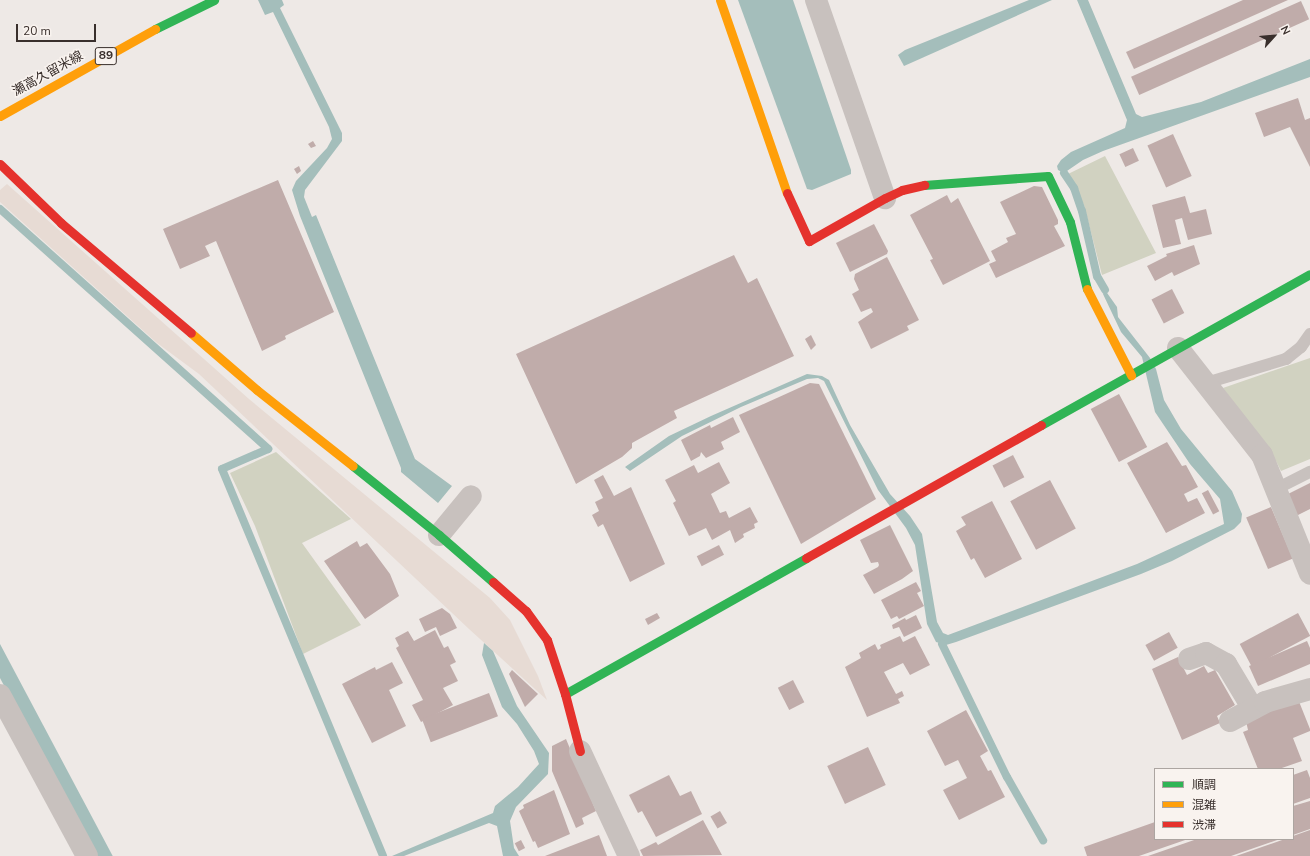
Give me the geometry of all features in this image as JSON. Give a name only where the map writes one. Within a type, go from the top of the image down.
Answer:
[{"type":"street","name":"瀬高久留米線","points":[[0,116],[146,33],[214,0]]},
{"type":"street","points":[[720,0],[788,195],[809,241],[885,198],[902,190],[919,185],[1048,176],[1070,222],[1088,293],[1131,375]]},
{"type":"street","points":[[816,0],[885,198]]},
{"type":"street","points":[[0,164],[61,223],[240,375],[439,535],[526,611],[547,640],[565,694],[580,751],[629,856]]},
{"type":"street","points":[[565,694],[1310,274]]},
{"type":"street","points":[[1178,348],[1262,455],[1310,574]]},
{"type":"street","points":[[439,535],[472,496]]},
{"type":"street","points":[[1189,659],[1206,653],[1226,664],[1253,709]]},
{"type":"street","points":[[1230,722],[1265,702],[1310,689]]},
{"type":"street","points":[[0,695],[87,856]]},
{"type":"lane","points":[[1206,383],[1286,359],[1301,347],[1310,334]]},
{"type":"lane","points":[[1276,489],[1310,472]]},
{"type":"green space","points":[[1105,156],[1156,253],[1102,275],[1084,205],[1068,174]]},
{"type":"green space","points":[[1310,358],[1310,459],[1281,471],[1276,461],[1223,388]]},
{"type":"green space","points":[[276,452],[351,519],[302,543],[361,625],[303,654],[255,526],[230,473]]},
{"type":"shaded area","points":[[7,184],[249,399],[490,598],[510,620],[538,676],[547,700],[469,629],[199,374],[157,343],[0,202],[0,190]]},
{"type":"water","points":[[258,0],[282,0],[284,5],[280,8],[342,133],[342,141],[305,190],[304,197],[312,217],[316,215],[415,459],[452,486],[438,503],[401,472],[401,468],[300,216],[292,190],[296,181],[327,148],[332,139],[329,127],[273,12],[265,15]]},
{"type":"water","points":[[738,0],[793,0],[851,170],[851,174],[812,190],[807,189]]},
{"type":"water","points":[[1029,0],[1052,0],[904,66],[898,55],[905,50]]},
{"type":"water","points":[[1077,0],[1088,0],[1136,114],[1142,117],[1201,102],[1310,59],[1310,77],[1103,151],[1083,160],[1064,173],[1058,170],[1057,166],[1061,160],[1071,152],[1125,128],[1127,120]]},
{"type":"water","points":[[1105,290],[1117,307],[1118,317],[1150,358],[1156,369],[1164,400],[1181,429],[1232,491],[1242,514],[1241,522],[1234,529],[1172,561],[1141,574],[956,642],[946,645],[936,642],[927,624],[915,545],[906,528],[878,490],[824,381],[818,378],[807,379],[741,407],[682,436],[630,471],[625,467],[669,436],[711,416],[807,374],[822,376],[829,380],[850,425],[890,494],[910,516],[922,534],[937,622],[943,633],[948,635],[1137,564],[1224,524],[1220,499],[1190,464],[1155,412],[1142,357],[1121,332],[1103,294]]},
{"type":"water","points":[[484,643],[493,651],[517,706],[549,753],[548,774],[516,807],[510,821],[514,848],[519,856],[503,856],[497,826],[489,823],[404,856],[392,856],[493,813],[495,806],[518,787],[539,764],[534,751],[517,724],[502,707],[482,655]]},
{"type":"water","points":[[0,644],[113,856],[95,856],[0,678]]},
{"type":"building","points":[[1243,0],[1288,0],[1134,69],[1126,52]]},
{"type":"building","points":[[1301,1],[1309,19],[1139,95],[1131,77]]},
{"type":"building","points":[[1298,98],[1305,120],[1310,118],[1310,167],[1290,127],[1264,137],[1255,113]]},
{"type":"building","points":[[1173,134],[1192,176],[1166,187],[1147,145]]},
{"type":"building","points":[[313,141],[316,146],[311,148],[308,144]]},
{"type":"building","points":[[1133,148],[1139,161],[1125,167],[1119,154]]},
{"type":"building","points":[[299,166],[301,171],[297,174],[294,169]]},
{"type":"building","points":[[278,180],[334,312],[285,336],[286,339],[262,351],[216,241],[205,246],[210,256],[180,269],[163,229]]},
{"type":"building","points":[[1034,186],[1042,187],[1058,220],[1058,224],[1054,226],[1065,246],[996,278],[989,264],[996,261],[991,251],[1008,242],[1006,238],[1016,234],[1000,202]]},
{"type":"building","points":[[947,195],[951,203],[958,198],[990,261],[943,285],[930,260],[933,259],[910,215]]},
{"type":"building","points":[[1185,196],[1190,213],[1206,209],[1212,234],[1188,240],[1182,218],[1175,220],[1181,244],[1163,248],[1152,205]]},
{"type":"building","points":[[874,224],[888,251],[887,254],[850,272],[836,243]]},
{"type":"building","points":[[1194,245],[1200,264],[1174,276],[1172,272],[1155,281],[1147,266],[1167,256],[1166,254]]},
{"type":"building","points":[[734,255],[748,283],[757,278],[794,356],[674,411],[677,418],[632,443],[632,448],[622,457],[576,484],[516,354]]},
{"type":"building","points":[[887,257],[919,320],[907,326],[909,330],[871,349],[858,322],[873,312],[871,308],[861,312],[852,294],[859,290],[854,279],[855,274]]},
{"type":"building","points":[[1172,289],[1184,313],[1164,323],[1152,299]]},
{"type":"building","points":[[811,335],[816,345],[811,350],[805,339]]},
{"type":"building","points":[[810,383],[819,384],[876,499],[801,544],[739,415]]},
{"type":"building","points":[[1119,394],[1147,447],[1119,462],[1091,409]]},
{"type":"building","points":[[733,417],[740,432],[721,442],[724,449],[706,458],[701,452],[700,456],[691,461],[681,440],[710,425],[711,428]]},
{"type":"building","points":[[1167,442],[1182,466],[1186,465],[1198,487],[1184,494],[1188,502],[1197,498],[1205,513],[1166,533],[1127,463]]},
{"type":"building","points":[[1013,455],[1024,477],[1004,488],[993,465]]},
{"type":"building","points":[[719,462],[730,483],[711,494],[720,513],[726,511],[729,518],[750,507],[758,522],[754,524],[755,528],[743,534],[744,537],[735,543],[730,530],[712,540],[706,528],[689,536],[673,503],[676,501],[665,480],[694,465],[698,473]]},
{"type":"building","points":[[603,475],[614,496],[631,487],[665,564],[630,582],[603,524],[598,527],[592,515],[599,511],[595,502],[603,498],[594,480]]},
{"type":"building","points":[[1050,480],[1076,529],[1036,550],[1010,501]]},
{"type":"building","points":[[1310,483],[1310,509],[1296,516],[1286,495]]},
{"type":"building","points":[[1208,490],[1219,511],[1213,514],[1202,493]]},
{"type":"building","points":[[992,501],[1022,559],[985,578],[974,558],[971,560],[956,531],[966,525],[961,517]]},
{"type":"building","points":[[1271,507],[1293,559],[1268,569],[1246,518]]},
{"type":"building","points":[[890,525],[913,571],[902,579],[874,594],[863,575],[879,565],[878,562],[871,563],[860,540]]},
{"type":"building","points":[[357,541],[360,547],[367,543],[390,574],[399,596],[365,619],[324,561]]},
{"type":"building","points":[[719,545],[724,555],[702,566],[697,556]]},
{"type":"building","points":[[916,582],[921,591],[917,593],[924,606],[899,619],[897,616],[891,619],[881,600]]},
{"type":"building","points":[[442,608],[450,614],[457,628],[440,636],[436,627],[425,632],[419,619]]},
{"type":"building","points":[[657,613],[660,618],[648,625],[645,619]]},
{"type":"building","points":[[1298,613],[1310,636],[1252,667],[1240,644]]},
{"type":"building","points":[[916,615],[922,628],[904,637],[899,627],[893,629],[892,625],[905,618],[906,620]]},
{"type":"building","points":[[435,630],[444,648],[448,646],[456,662],[450,665],[458,681],[443,688],[453,705],[421,722],[412,705],[423,700],[396,648],[399,646],[395,638],[408,631],[414,641]]},
{"type":"building","points":[[1169,632],[1178,648],[1154,661],[1145,645]]},
{"type":"building","points":[[900,636],[903,642],[915,636],[930,665],[910,675],[903,663],[884,672],[896,694],[902,691],[904,696],[898,699],[900,703],[867,717],[845,667],[861,658],[859,653],[875,644],[878,650],[881,648],[880,645]]},
{"type":"building","points":[[1307,641],[1310,648],[1310,664],[1258,686],[1249,666]]},
{"type":"building","points":[[1178,657],[1187,675],[1204,666],[1208,673],[1215,670],[1235,705],[1217,716],[1220,723],[1182,740],[1152,669]]},
{"type":"building","points":[[392,662],[403,683],[389,690],[406,726],[372,743],[342,684],[375,667],[376,670]]},
{"type":"building","points":[[512,670],[538,694],[525,707],[509,674]]},
{"type":"building","points":[[793,680],[804,702],[789,710],[778,688]]},
{"type":"building","points":[[489,693],[498,716],[431,742],[422,719]]},
{"type":"building","points":[[1298,699],[1310,729],[1310,731],[1293,738],[1302,761],[1282,768],[1258,768],[1243,732],[1248,730],[1245,717]]},
{"type":"building","points":[[966,710],[988,751],[980,756],[988,771],[991,770],[1005,797],[959,820],[943,790],[967,778],[958,760],[945,766],[927,731]]},
{"type":"building","points":[[566,739],[596,811],[582,818],[584,824],[576,828],[552,771],[552,746]]},
{"type":"building","points":[[868,747],[886,785],[845,804],[827,766]]},
{"type":"building","points":[[1307,770],[1310,778],[1310,798],[1294,804],[1294,775]]},
{"type":"building","points":[[669,775],[680,796],[691,791],[702,814],[656,837],[642,811],[638,813],[629,795]]},
{"type":"building","points":[[554,790],[570,834],[538,848],[535,841],[533,842],[519,811],[524,808],[523,805]]},
{"type":"building","points":[[1310,801],[1310,829],[1294,835],[1294,806]]},
{"type":"building","points":[[720,811],[727,823],[717,829],[710,816]]},
{"type":"building","points":[[703,820],[722,855],[643,856],[640,850],[656,842],[658,845]]},
{"type":"building","points":[[1154,822],[1154,840],[1185,840],[1139,856],[1087,856],[1084,847]]},
{"type":"building","points":[[1310,830],[1310,856],[1236,856],[1282,840],[1294,840],[1294,836]]},
{"type":"building","points":[[599,835],[607,856],[545,856]]},
{"type":"building","points":[[521,840],[525,848],[519,851],[515,843]]},
{"type":"building","points":[[1194,840],[1277,840],[1231,856],[1148,856]]},
{"type":"waterway","points":[[1064,173],[1074,188],[1082,211],[1097,276],[1105,290]]},
{"type":"waterway","points":[[0,209],[268,449],[222,469],[383,856]]},
{"type":"waterway","points":[[942,644],[1007,777],[1043,840]]},
{"type":"traffic: fast","points":[[155,29],[214,0]]},
{"type":"traffic: fast","points":[[924,185],[1048,176],[1070,222],[1087,289]]},
{"type":"traffic: fast","points":[[1041,425],[1310,274]]},
{"type":"traffic: fast","points":[[353,466],[439,535],[493,582]]},
{"type":"traffic: fast","points":[[565,694],[806,558]]},
{"type":"traffic: slow","points":[[720,0],[787,193]]},
{"type":"traffic: slow","points":[[0,116],[155,29]]},
{"type":"traffic: slow","points":[[1087,289],[1131,375]]},
{"type":"traffic: slow","points":[[191,333],[257,390],[353,466]]},
{"type":"traffic: jam","points":[[0,164],[61,223],[191,333]]},
{"type":"traffic: jam","points":[[787,193],[809,241],[885,198],[902,190],[924,185]]},
{"type":"traffic: jam","points":[[806,558],[1041,425]]},
{"type":"traffic: jam","points":[[493,582],[526,611],[547,640],[565,694],[580,751]]}]
